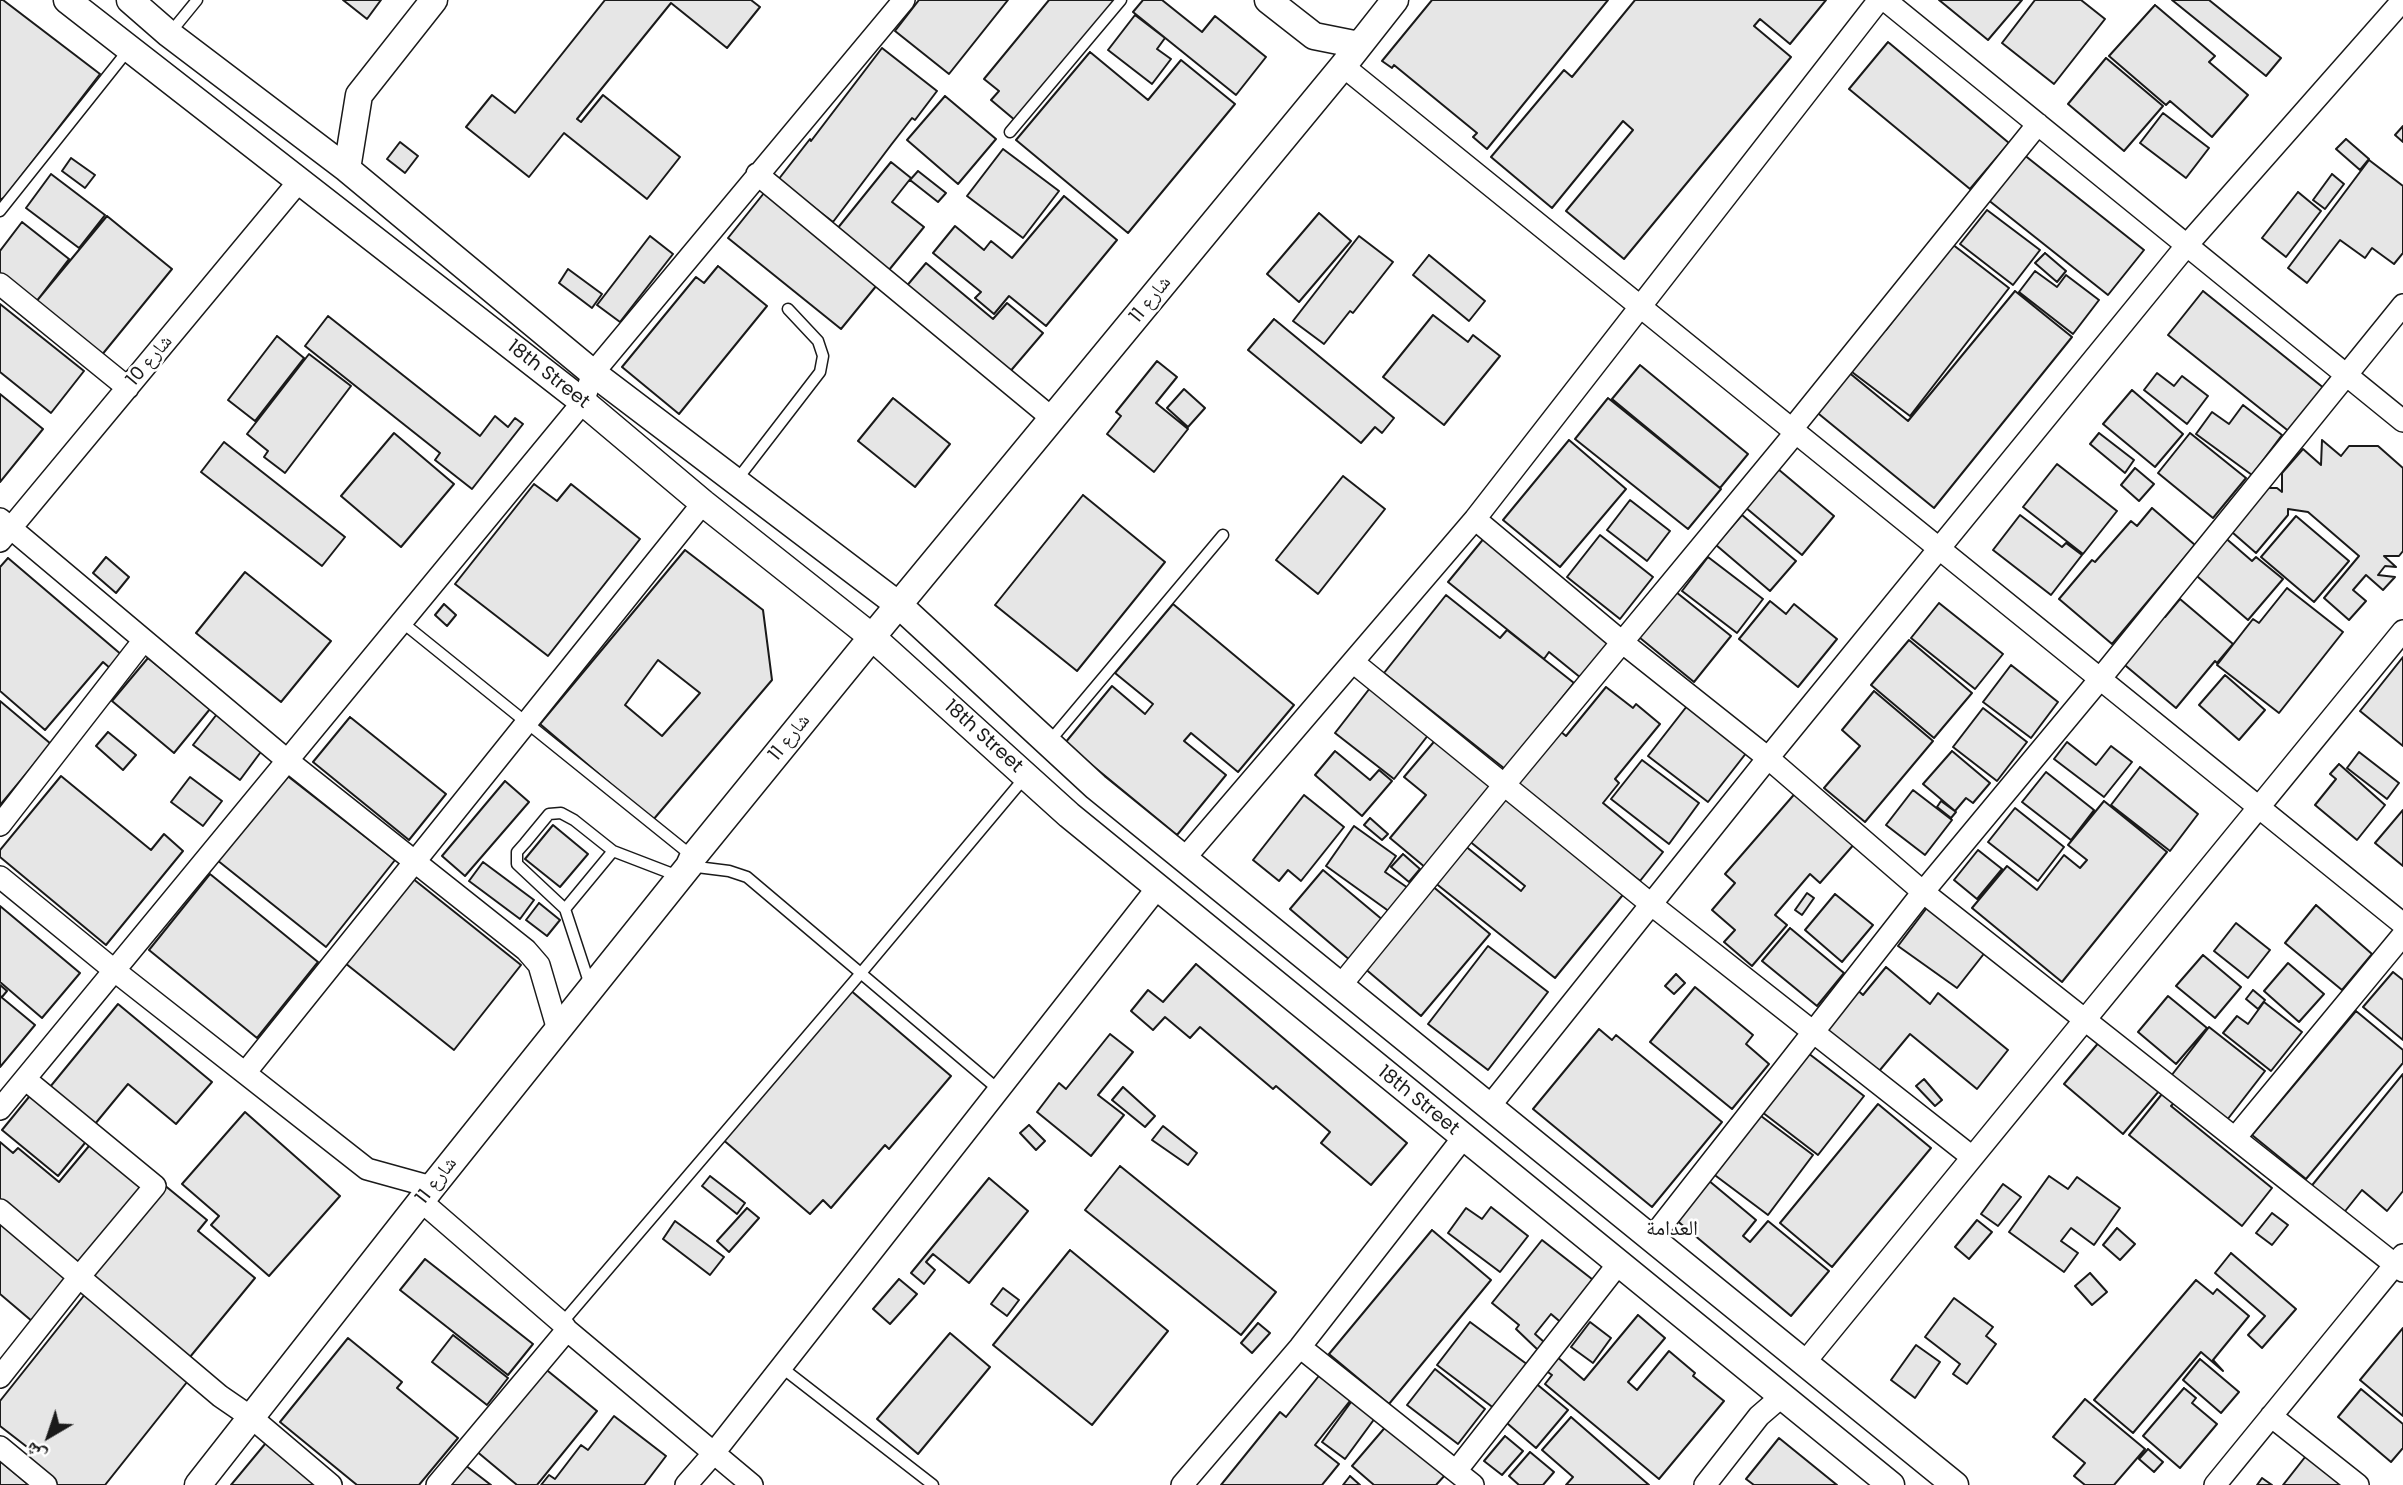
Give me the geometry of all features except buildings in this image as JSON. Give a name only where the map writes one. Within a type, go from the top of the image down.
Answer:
[{"type":"street","name":"18th Street","points":[[67,0],[583,402],[703,503],[872,636],[1069,815],[1891,1485]]},
{"type":"street","points":[[130,0],[169,34],[347,169],[593,373],[900,606],[1048,744],[1184,859],[1955,1485]]},
{"type":"street","points":[[347,169],[359,95],[434,0]]},
{"type":"street","points":[[0,1109],[583,402],[593,373],[904,0]]},
{"type":"street","points":[[1268,0],[1314,36],[1359,45]]},
{"type":"street","name":"شارع 11","points":[[198,1485],[426,1194],[872,636],[900,606],[1395,0]]},
{"type":"street","points":[[1184,859],[1475,519],[1879,0]]},
{"type":"street","points":[[1885,0],[2403,421]]},
{"type":"street","points":[[1489,1107],[1768,758],[2187,245],[2403,0]]},
{"type":"street","points":[[1343,66],[2403,924]]},
{"type":"street","points":[[1341,985],[1794,431],[2038,124]]},
{"type":"street","points":[[757,174],[1053,419]]},
{"type":"street","name":"شارع 10","points":[[4,529],[128,388],[300,180]]},
{"type":"street","points":[[0,284],[128,388]]},
{"type":"street","points":[[1651,1239],[1923,892],[2403,305]]},
{"type":"street","points":[[245,1073],[703,503]]},
{"type":"street","points":[[1475,519],[1622,642],[1768,758],[1923,892],[2235,1138],[2400,1263],[2214,1485]]},
{"type":"street","points":[[4,529],[144,640],[288,761],[526,950],[539,965],[558,1030]]},
{"type":"street","points":[[1805,1363],[2403,631]]},
{"type":"street","points":[[0,825],[144,640]]},
{"type":"street","points":[[1353,662],[1652,905],[1972,1157]]},
{"type":"street","points":[[0,877],[367,1169],[426,1194],[564,1327],[752,1485]]},
{"type":"street","points":[[686,1485],[1158,887]]},
{"type":"street","points":[[2235,1138],[2403,936]]},
{"type":"street","points":[[0,1377],[155,1186],[25,1079]]},
{"type":"street","points":[[1182,1485],[1300,1347],[1463,1138]]},
{"type":"street","points":[[0,1210],[220,1396],[252,1418],[331,1485]]},
{"type":"street","points":[[1300,1347],[1465,1478],[1619,1263]]},
{"type":"street","points":[[438,1485],[564,1327]]},
{"type":"street","points":[[1705,1485],[1759,1416],[1781,1396]]},
{"type":"street","points":[[2271,1416],[2358,1485]]},
{"type":"street","points":[[0,1447],[46,1485]]},
{"type":"lane","points":[[169,34],[197,0]]},
{"type":"lane","points":[[1010,132],[1121,0]]},
{"type":"lane","points":[[0,211],[130,48]]},
{"type":"lane","points":[[736,481],[820,372],[823,356],[818,341],[788,309]]},
{"type":"lane","points":[[1048,744],[1223,535]]},
{"type":"lane","points":[[403,622],[527,721],[687,867]]},
{"type":"lane","points":[[564,1327],[1026,776]]},
{"type":"lane","points":[[591,988],[565,909],[517,864],[517,852],[549,814],[561,813],[613,851],[687,867],[729,871],[747,877],[999,1090]]},
{"type":"lane","points":[[565,909],[613,851]]},
{"type":"lane","points":[[781,1367],[933,1485]]},
{"type":"district","name":"العدامة","points":[[1672,1230]]}]
